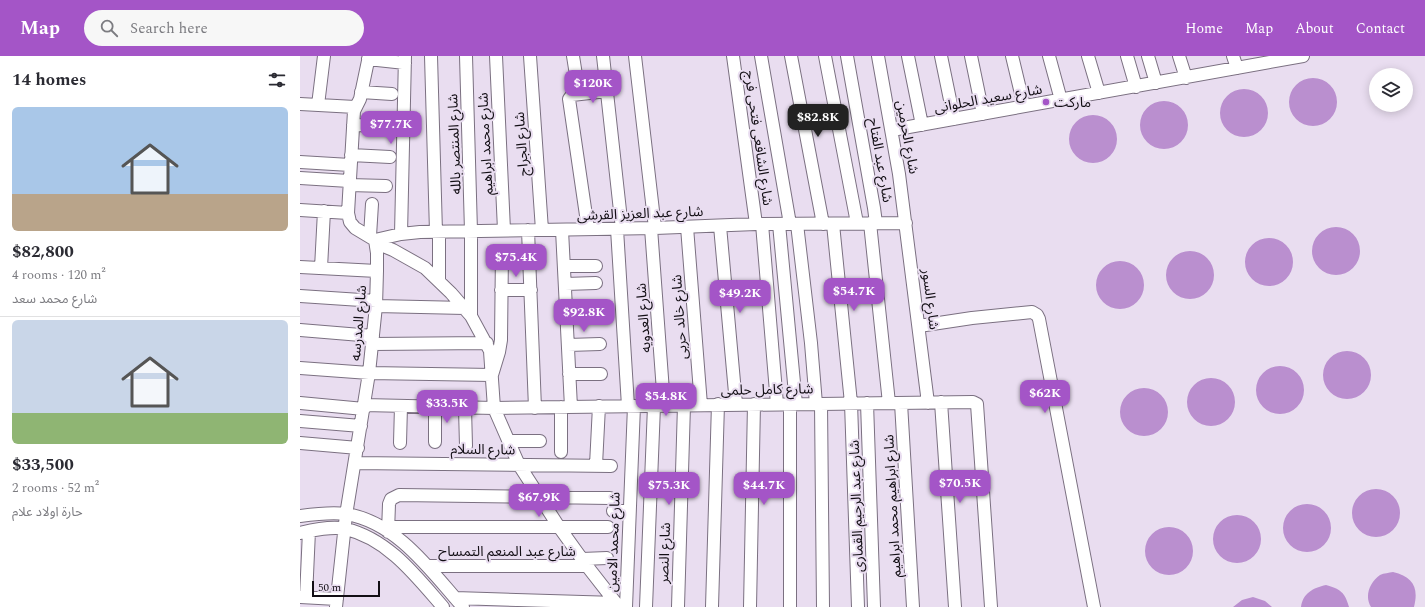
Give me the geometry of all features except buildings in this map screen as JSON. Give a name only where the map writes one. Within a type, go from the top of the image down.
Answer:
[{"type":"street","points":[[318,105],[324,56]]},
{"type":"street","points":[[431,56],[439,280]]},
{"type":"street","name":"شارع المنتصر بالله","points":[[466,56],[471,231],[468,312]]},
{"type":"street","name":"شارع محمد ابراهيم","points":[[496,56],[504,230]]},
{"type":"street","name":"شارع الجراج","points":[[530,56],[542,230]]},
{"type":"street","points":[[573,56],[574,95],[569,101],[588,229]]},
{"type":"street","name":"شارع محمد الامين","points":[[603,56],[620,229],[631,406],[629,511],[620,606]]},
{"type":"street","name":"شارع العدويه","points":[[635,56],[653,228],[659,405],[646,607]]},
{"type":"street","name":"شارع الشافعى فتحى فرج","points":[[733,56],[759,224],[776,404]]},
{"type":"street","points":[[761,56],[788,224],[811,343],[819,404],[823,607]]},
{"type":"street","points":[[791,56],[828,224],[851,403],[858,607]]},
{"type":"street","points":[[826,56],[857,223]]},
{"type":"street","name":"شارع عبد الفتاح","points":[[846,56],[873,223],[895,403]]},
{"type":"street","name":"شارع الحرمين","points":[[878,56],[892,130],[906,223]]},
{"type":"street","points":[[908,56],[922,125]]},
{"type":"street","points":[[941,56],[954,119]]},
{"type":"street","points":[[971,56],[983,114]]},
{"type":"street","points":[[1012,56],[1024,106]]},
{"type":"street","points":[[1048,56],[1061,100]]},
{"type":"street","points":[[1088,56],[1099,93]]},
{"type":"street","points":[[1127,56],[1136,86]]},
{"type":"street","points":[[1148,56],[1156,83]]},
{"type":"street","points":[[1180,56],[1186,78]]},
{"type":"street","points":[[1233,56],[1237,68]]},
{"type":"street","name":"شارع سعيد الحلوانى","points":[[892,130],[1303,56]]},
{"type":"street","points":[[401,234],[405,59],[369,58],[360,99],[355,107],[352,125],[348,213],[350,222],[355,228],[374,240],[425,268],[439,280],[468,312],[487,343],[491,355],[494,408],[519,465],[559,528],[584,562],[620,606]]},
{"type":"street","points":[[574,95],[607,91]]},
{"type":"street","points":[[361,92],[392,94]]},
{"type":"street","points":[[300,104],[355,107]]},
{"type":"street","points":[[352,125],[389,126]]},
{"type":"street","points":[[300,162],[350,160],[390,156]]},
{"type":"street","points":[[300,178],[386,186]]},
{"type":"street","name":"شارع المدرسه","points":[[337,603],[346,514],[358,448],[369,373],[376,304],[378,271],[374,240],[372,204]]},
{"type":"street","points":[[300,210],[348,213]]},
{"type":"street","points":[[321,268],[324,211]]},
{"type":"street","name":"شارع عبد العزيز القرشى","points":[[374,240],[401,234],[437,231],[620,229],[759,224],[906,223]]},
{"type":"street","name":"شارع السور","points":[[906,223],[928,402]]},
{"type":"street","points":[[788,224],[793,404],[790,607]]},
{"type":"street","points":[[720,226],[736,404]]},
{"type":"street","name":"شارع خالد حربى","points":[[687,227],[701,405]]},
{"type":"street","points":[[528,230],[535,408]]},
{"type":"street","points":[[561,452],[569,374],[562,230]]},
{"type":"street","points":[[492,375],[501,340],[502,252]]},
{"type":"street","points":[[564,266],[596,266]]},
{"type":"street","points":[[300,267],[378,271]]},
{"type":"street","points":[[565,284],[596,283]]},
{"type":"street","points":[[501,290],[531,290]]},
{"type":"street","points":[[300,296],[468,312]]},
{"type":"street","points":[[566,312],[598,311]]},
{"type":"street","points":[[919,326],[972,318],[1032,312],[1037,315],[1094,607]]},
{"type":"street","points":[[300,330],[372,340],[487,343]]},
{"type":"street","points":[[568,345],[600,344]]},
{"type":"street","points":[[300,368],[369,373],[492,375]]},
{"type":"street","points":[[569,374],[602,374]]},
{"type":"street","name":"شارع كامل حلمى","points":[[300,403],[364,407],[401,406],[535,408],[971,401],[977,404],[991,607]]},
{"type":"street","points":[[941,402],[954,607]]},
{"type":"street","name":"شارع عبد الرحيم القمارى","points":[[867,403],[874,607]]},
{"type":"street","name":"شارع ابراهيم محمد ابراهيم","points":[[895,403],[913,607]]},
{"type":"street","points":[[712,607],[718,404]]},
{"type":"street","points":[[750,607],[754,404]]},
{"type":"street","name":"شارع النصر","points":[[678,607],[684,405]]},
{"type":"street","points":[[400,442],[401,406]]},
{"type":"street","points":[[596,466],[599,406]]},
{"type":"street","points":[[435,407],[435,442]]},
{"type":"street","points":[[465,408],[466,446]]},
{"type":"street","points":[[300,421],[361,426]]},
{"type":"street","points":[[508,442],[540,441]]},
{"type":"street","points":[[300,443],[358,448]]},
{"type":"street","name":"شارع السلام","points":[[355,463],[612,466]]},
{"type":"street","points":[[388,530],[389,504],[391,499],[399,495],[610,498]]},
{"type":"street","points":[[613,511],[629,511]]},
{"type":"street","points":[[300,516],[312,514],[346,514],[376,524],[388,530],[405,544],[427,566],[459,603],[620,606]]},
{"type":"street","points":[[337,603],[303,597],[304,532],[345,528],[372,540],[389,551],[409,568],[443,607]]},
{"type":"street","points":[[388,530],[608,528]]},
{"type":"street","name":"شارع عبد المنعم التمساح","points":[[427,566],[584,562],[607,558]]},
{"type":"shaded area","points":[[1308,78],[1318,78],[1330,85],[1337,97],[1337,107],[1330,119],[1318,126],[1308,126],[1300,122],[1293,115],[1289,107],[1289,97],[1293,89],[1300,82]]},
{"type":"shaded area","points":[[1239,89],[1249,89],[1261,96],[1268,108],[1268,118],[1261,130],[1249,137],[1239,137],[1231,133],[1224,126],[1220,118],[1220,108],[1224,100],[1231,93]]},
{"type":"shaded area","points":[[1159,101],[1169,101],[1181,108],[1188,120],[1188,130],[1181,142],[1169,149],[1159,149],[1151,145],[1144,138],[1140,130],[1140,120],[1144,112],[1151,105]]},
{"type":"shaded area","points":[[1088,115],[1098,115],[1110,122],[1117,134],[1117,144],[1110,156],[1098,163],[1088,163],[1080,159],[1073,152],[1069,144],[1069,134],[1073,126],[1080,119]]},
{"type":"shaded area","points":[[1331,227],[1341,227],[1353,234],[1360,246],[1360,256],[1353,268],[1341,275],[1331,275],[1323,271],[1316,264],[1312,256],[1312,246],[1316,238],[1323,231]]},
{"type":"shaded area","points":[[1264,238],[1274,238],[1286,245],[1293,257],[1293,267],[1286,279],[1274,286],[1264,286],[1256,282],[1249,275],[1245,267],[1245,257],[1249,249],[1256,242]]},
{"type":"shaded area","points":[[1185,251],[1195,251],[1207,258],[1214,270],[1214,280],[1207,292],[1195,299],[1185,299],[1177,295],[1170,288],[1166,280],[1166,270],[1170,262],[1177,255]]},
{"type":"shaded area","points":[[1115,261],[1125,261],[1137,268],[1144,280],[1144,290],[1137,302],[1125,309],[1115,309],[1107,305],[1100,298],[1096,290],[1096,280],[1100,272],[1107,265]]},
{"type":"shaded area","points":[[1342,351],[1352,351],[1364,358],[1371,370],[1371,380],[1364,392],[1352,399],[1342,399],[1334,395],[1327,388],[1323,380],[1323,370],[1327,362],[1334,355]]},
{"type":"shaded area","points":[[1275,366],[1285,366],[1297,373],[1304,385],[1304,395],[1297,407],[1285,414],[1275,414],[1267,410],[1260,403],[1256,395],[1256,385],[1260,377],[1267,370]]},
{"type":"shaded area","points":[[1206,378],[1216,378],[1228,385],[1235,397],[1235,407],[1228,419],[1216,426],[1206,426],[1198,422],[1191,415],[1187,407],[1187,397],[1191,389],[1198,382]]},
{"type":"shaded area","points":[[1139,388],[1149,388],[1161,395],[1168,407],[1168,417],[1161,429],[1149,436],[1139,436],[1131,432],[1124,425],[1120,417],[1120,407],[1124,399],[1131,392]]},
{"type":"shaded area","points":[[1371,489],[1381,489],[1393,496],[1400,508],[1400,518],[1393,530],[1381,537],[1371,537],[1363,533],[1356,526],[1352,518],[1352,508],[1356,500],[1363,493]]},
{"type":"shaded area","points":[[1302,504],[1312,504],[1324,511],[1331,523],[1331,533],[1324,545],[1312,552],[1302,552],[1294,548],[1287,541],[1283,533],[1283,523],[1287,515],[1294,508]]},
{"type":"shaded area","points":[[1232,515],[1242,515],[1254,522],[1261,534],[1261,544],[1254,556],[1242,563],[1232,563],[1224,559],[1217,552],[1213,544],[1213,534],[1217,526],[1224,519]]},
{"type":"shaded area","points":[[1164,527],[1174,527],[1186,534],[1193,546],[1193,556],[1186,568],[1174,575],[1164,575],[1156,571],[1149,564],[1145,556],[1145,546],[1149,538],[1156,531]]},
{"type":"shaded area","points":[[1393,572],[1410,580],[1413,584],[1416,594],[1414,607],[1371,607],[1368,594],[1373,581],[1380,575]]},
{"type":"shaded area","points":[[1326,585],[1341,592],[1346,598],[1349,607],[1301,607],[1304,598],[1309,592]]},
{"type":"shaded area","points":[[1253,597],[1265,601],[1272,607],[1233,607],[1242,600]]},
{"type":"place","name":"ماركت","points":[[1046,102]]}]
